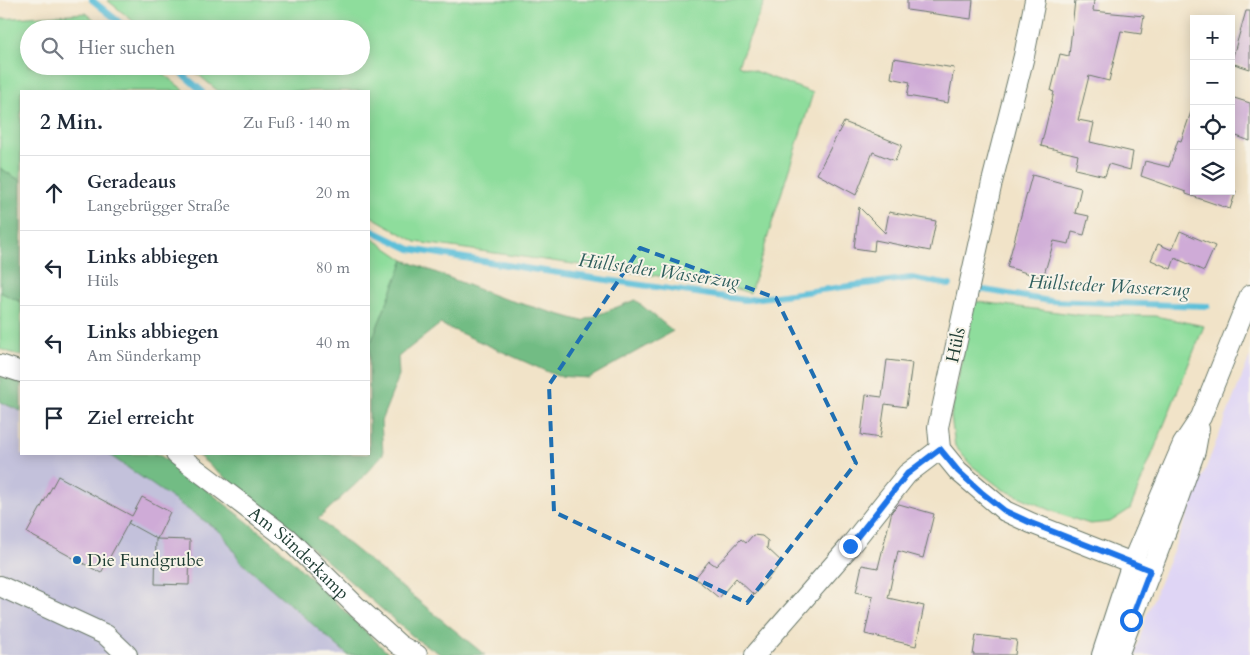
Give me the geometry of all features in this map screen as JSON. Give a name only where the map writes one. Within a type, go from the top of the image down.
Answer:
[{"type":"street","name":"Hüls","points":[[940,449],[938,427],[992,182],[1024,56],[1035,0]]},
{"type":"street","points":[[1102,655],[1141,566],[1174,510],[1195,451],[1201,418],[1250,295]]},
{"type":"street","points":[[0,366],[20,372]]},
{"type":"street","points":[[755,655],[850,546],[907,474],[940,449],[958,471],[1005,511],[1141,566]]},
{"type":"street","name":"Am Sünderkamp","points":[[177,455],[287,538],[357,608],[399,645],[417,655]]},
{"type":"street","points":[[1118,655],[1141,566]]},
{"type":"street","points":[[0,586],[106,635],[127,655]]},
{"type":"highlighted area","points":[[640,248],[776,298],[856,463],[747,603],[554,512],[549,385]]},
{"type":"shaded area","points":[[1250,356],[1250,655],[1135,655],[1147,614]]},
{"type":"shaded area","points":[[0,402],[20,411],[20,455],[109,455],[222,533],[241,562],[348,655],[0,655]]},
{"type":"green space","points":[[107,0],[765,0],[738,65],[813,93],[750,293],[723,285],[416,242],[370,216],[370,90],[217,90],[199,75],[370,75],[370,20],[132,20]]},
{"type":"green space","points":[[86,13],[95,20],[20,20],[20,75],[165,75],[184,90],[20,90],[20,180],[0,168],[0,19]]},
{"type":"green space","points":[[0,168],[20,180],[20,302],[0,292]]},
{"type":"green space","points":[[370,237],[404,260],[370,343]]},
{"type":"green space","points":[[404,260],[498,297],[582,321],[635,300],[673,331],[589,378],[557,376],[440,324],[398,357],[399,376],[381,421],[383,454],[359,481],[318,519],[485,655],[442,655],[416,639],[304,541],[197,455],[370,455],[370,343]]},
{"type":"green space","points":[[0,292],[20,302],[20,356],[0,349]]},
{"type":"green space","points":[[973,301],[1080,315],[1155,316],[1204,326],[1130,509],[1110,522],[1090,524],[1062,515],[1002,489],[971,465],[955,446],[951,416]]},
{"type":"green space","points":[[0,376],[20,383],[20,411],[0,402]]},
{"type":"green space","points":[[109,455],[159,455],[188,475],[273,542],[390,655],[348,655],[241,562],[222,533]]},
{"type":"building","points":[[907,0],[973,0],[971,19],[907,10]]},
{"type":"building","points":[[1075,0],[1094,0],[1093,11],[1144,16],[1141,34],[1121,31],[1109,81],[1089,76],[1078,120],[1094,123],[1090,142],[1133,152],[1130,170],[1109,164],[1105,176],[1075,169],[1078,155],[1041,146],[1054,92],[1051,91],[1060,54],[1069,56]]},
{"type":"building","points":[[1246,11],[1250,11],[1250,69],[1235,64],[1235,49]]},
{"type":"building","points":[[894,58],[954,68],[948,103],[907,96],[910,82],[891,78]]},
{"type":"building","points":[[1235,98],[1250,103],[1250,141],[1235,135]]},
{"type":"building","points":[[1190,115],[1190,195],[1235,195],[1230,209],[1186,194],[1186,192],[1141,176],[1145,161],[1169,167],[1178,140],[1181,141]]},
{"type":"building","points":[[844,122],[902,145],[895,161],[873,152],[856,195],[817,174]]},
{"type":"building","points":[[1032,175],[1081,188],[1075,213],[1089,216],[1084,235],[1072,232],[1069,244],[1054,241],[1043,278],[1007,267]]},
{"type":"building","points":[[859,207],[885,233],[889,212],[936,221],[930,251],[875,240],[874,251],[854,248]]},
{"type":"building","points":[[1180,231],[1215,246],[1204,271],[1175,258],[1171,269],[1151,260],[1158,244],[1172,250]]},
{"type":"building","points":[[887,360],[912,363],[906,407],[885,404],[880,438],[861,435],[866,395],[882,397]]},
{"type":"building","points":[[58,476],[132,516],[142,497],[170,512],[157,539],[128,523],[101,573],[27,533]]},
{"type":"building","points":[[899,504],[934,514],[923,558],[898,551],[888,598],[924,606],[916,646],[865,634],[873,596],[856,592],[862,565],[878,568],[892,511]]},
{"type":"building","points":[[753,535],[762,536],[768,541],[767,548],[782,562],[754,595],[736,578],[719,598],[695,578],[709,561],[716,566],[741,539],[746,543]]},
{"type":"building","points":[[156,539],[190,540],[189,585],[155,584]]},
{"type":"building","points":[[976,635],[1017,640],[1015,655],[973,655]]},
{"type":"waterway","name":"Hüllsteder Wasserzug","points":[[92,0],[117,20]]},
{"type":"waterway","name":"Hüllsteder Wasserzug","points":[[183,75],[201,90]]},
{"type":"waterway","name":"Hüllsteder Wasserzug","points":[[370,229],[410,249],[531,269],[745,300],[911,278],[950,285]]},
{"type":"waterway","name":"Hüllsteder Wasserzug","points":[[979,289],[1050,301],[1208,306]]},
{"type":"place","name":"Die Fundgrube","points":[[77,560]]},
{"type":"route","points":[[850,546],[907,474],[940,449],[958,471],[1005,511],[1150,570],[1131,620]]}]
